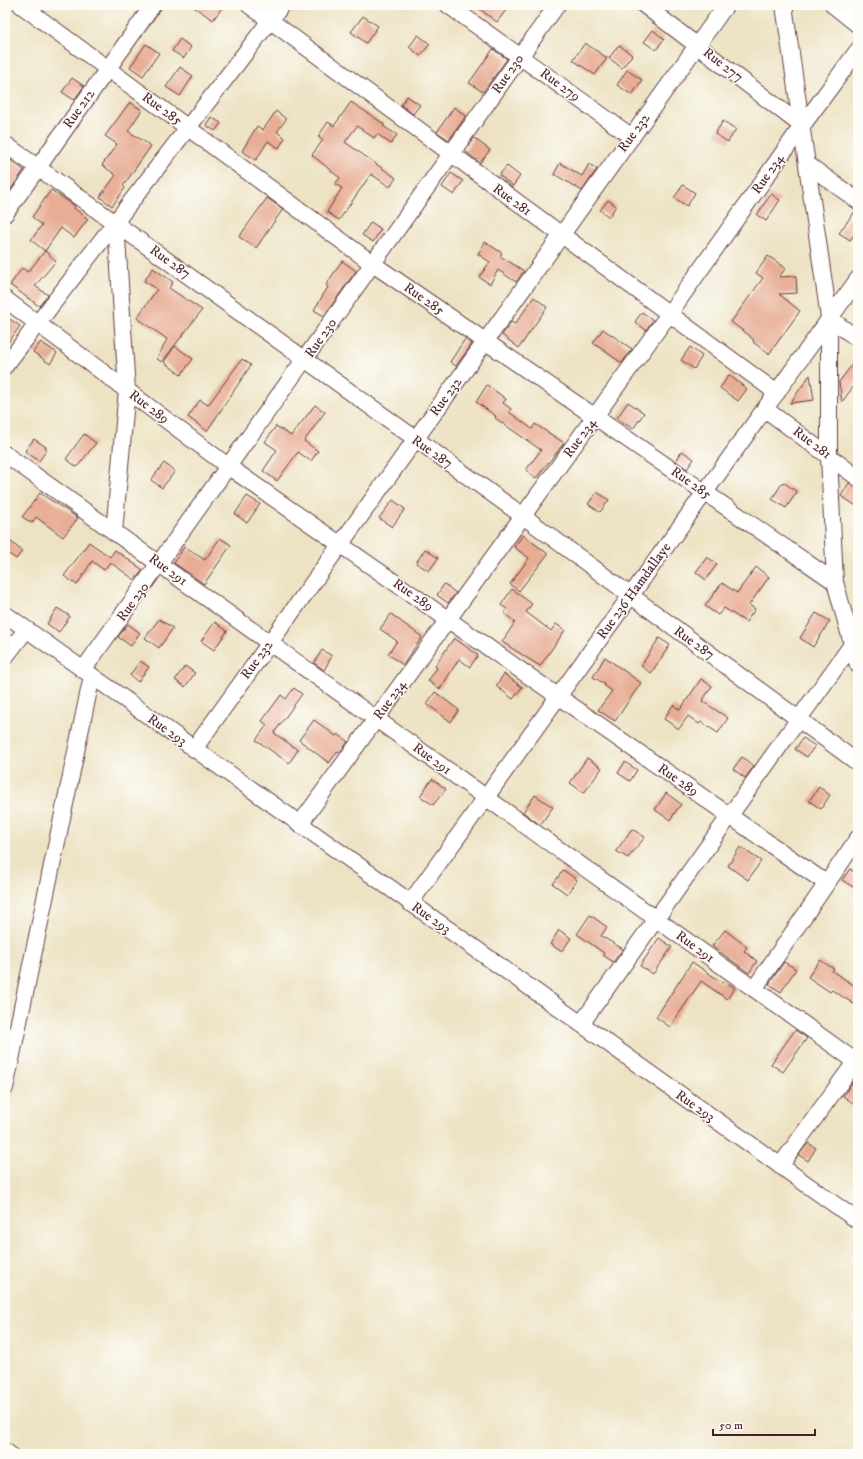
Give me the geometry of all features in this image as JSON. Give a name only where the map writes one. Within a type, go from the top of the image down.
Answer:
[{"type":"street","name":"Rue 285","points":[[21,5],[373,264],[835,582]]},
{"type":"street","name":"Rue 212","points":[[5,214],[153,5]]},
{"type":"street","name":"Rue 281","points":[[249,5],[561,236],[777,393]]},
{"type":"street","points":[[5,366],[282,5]]},
{"type":"street","name":"Rue 279","points":[[448,5],[632,137]]},
{"type":"street","name":"Rue 230","points":[[87,673],[160,565],[557,5]]},
{"type":"street","name":"Rue 277","points":[[644,5],[802,126]]},
{"type":"street","name":"Rue 232","points":[[194,749],[726,5]]},
{"type":"street","points":[[784,5],[829,318],[829,456],[835,582],[855,640],[858,665]]},
{"type":"street","points":[[833,5],[858,25]]},
{"type":"street","name":"Rue 234","points":[[300,824],[858,50]]},
{"type":"street","name":"Rue 287","points":[[5,144],[415,440],[523,516],[858,763]]},
{"type":"street","points":[[807,164],[858,201]]},
{"type":"street","points":[[114,532],[127,390],[116,223]]},
{"type":"street","name":"Rue 236 Hamdallaye","points":[[410,903],[858,279]]},
{"type":"street","name":"Rue 289","points":[[5,299],[229,467],[826,883]]},
{"type":"street","points":[[829,318],[858,338]]},
{"type":"street","name":"Rue 281","points":[[765,409],[858,478]]},
{"type":"street","name":"Rue 291","points":[[5,454],[857,1061]]},
{"type":"street","name":"Rue 293","points":[[5,614],[858,1221]]},
{"type":"street","points":[[5,657],[26,630]]},
{"type":"street","points":[[581,1024],[800,720],[855,640]]},
{"type":"street","points":[[5,1088],[87,673]]},
{"type":"street","points":[[754,988],[858,838]]},
{"type":"street","points":[[780,1166],[857,1061]]},
{"type":"street","points":[[5,1451],[9,1454]]},
{"type":"building","points":[[191,5],[224,5],[213,20]]},
{"type":"building","points":[[474,5],[510,5],[497,22]]},
{"type":"building","points":[[363,16],[378,26],[366,43],[351,32]]},
{"type":"building","points":[[653,30],[664,39],[656,50],[644,42]]},
{"type":"building","points":[[418,35],[430,44],[420,56],[409,47]]},
{"type":"building","points":[[180,39],[191,47],[184,58],[172,51]]},
{"type":"building","points":[[585,43],[607,58],[595,75],[573,60]]},
{"type":"building","points":[[146,44],[159,53],[143,76],[130,67]]},
{"type":"building","points":[[619,45],[632,55],[622,68],[609,58]]},
{"type":"building","points":[[493,49],[507,59],[483,92],[469,83]]},
{"type":"building","points":[[180,67],[193,76],[180,96],[166,87]]},
{"type":"building","points":[[627,70],[642,80],[632,95],[617,85]]},
{"type":"building","points":[[72,78],[84,86],[74,100],[62,92]]},
{"type":"building","points":[[407,96],[420,105],[413,114],[401,105]]},
{"type":"building","points":[[130,102],[142,110],[128,131],[151,146],[123,186],[125,188],[112,206],[100,197],[116,175],[102,165],[117,144],[105,136]]},
{"type":"building","points":[[351,102],[384,124],[383,126],[397,135],[391,144],[377,134],[374,138],[357,126],[345,142],[396,178],[390,187],[371,174],[339,220],[327,212],[342,188],[335,184],[340,178],[312,155],[323,140],[318,137],[328,122],[334,126]]},
{"type":"building","points":[[454,107],[466,116],[449,140],[437,132]]},
{"type":"building","points":[[276,111],[286,119],[277,132],[285,138],[279,148],[268,141],[256,160],[242,151],[257,126],[263,130]]},
{"type":"building","points":[[211,117],[221,123],[215,131],[206,125]]},
{"type":"building","points":[[723,121],[736,129],[728,142],[715,134]]},
{"type":"building","points":[[474,138],[490,150],[480,163],[465,151]]},
{"type":"building","points":[[5,156],[24,170],[5,198]]},
{"type":"building","points":[[560,163],[582,176],[589,164],[597,169],[582,191],[554,174]]},
{"type":"building","points":[[507,166],[520,176],[513,186],[499,175]]},
{"type":"building","points":[[451,173],[463,181],[454,195],[442,187]]},
{"type":"building","points":[[683,185],[695,193],[687,206],[674,198]]},
{"type":"building","points":[[51,190],[75,206],[74,208],[88,219],[74,238],[61,228],[45,251],[31,240],[42,225],[32,217]]},
{"type":"building","points":[[771,194],[780,200],[766,221],[757,215]]},
{"type":"building","points":[[267,198],[283,209],[256,248],[239,237]]},
{"type":"building","points":[[608,200],[616,206],[609,217],[600,210]]},
{"type":"building","points":[[856,210],[858,210],[858,230],[850,240],[839,233]]},
{"type":"building","points":[[371,222],[381,229],[373,242],[362,235]]},
{"type":"building","points":[[485,242],[502,253],[500,256],[524,271],[516,282],[498,270],[490,284],[479,277],[490,262],[478,254]]},
{"type":"building","points":[[45,251],[56,261],[35,286],[48,295],[39,306],[10,285],[22,268],[28,272]]},
{"type":"building","points":[[768,256],[786,268],[779,277],[796,276],[797,293],[779,294],[800,311],[769,354],[753,342],[754,340],[750,336],[731,322],[763,278],[756,273]]},
{"type":"building","points":[[342,261],[356,271],[324,316],[314,310],[328,287],[326,285]]},
{"type":"building","points":[[153,268],[173,282],[169,288],[202,310],[162,362],[157,359],[167,339],[137,318],[157,289],[144,281]]},
{"type":"building","points":[[534,297],[547,307],[519,348],[502,335],[511,322],[515,324]]},
{"type":"building","points":[[642,312],[653,320],[646,330],[635,322]]},
{"type":"building","points":[[5,316],[20,326],[5,347]]},
{"type":"building","points":[[603,329],[632,349],[622,363],[593,343]]},
{"type":"building","points":[[465,339],[472,344],[456,366],[450,362]]},
{"type":"building","points":[[41,342],[57,353],[50,364],[33,352]]},
{"type":"building","points":[[175,346],[193,359],[181,375],[164,362]]},
{"type":"building","points":[[690,347],[702,356],[694,369],[681,360]]},
{"type":"building","points":[[858,357],[858,380],[842,402],[839,382]]},
{"type":"building","points":[[242,359],[251,365],[207,431],[188,417],[200,400],[208,405]]},
{"type":"building","points":[[729,375],[747,389],[738,401],[720,388]]},
{"type":"building","points":[[810,375],[814,400],[790,403]]},
{"type":"building","points":[[487,385],[506,399],[503,403],[511,409],[509,412],[532,429],[535,424],[564,443],[536,478],[526,470],[541,450],[495,418],[496,416],[476,402]]},
{"type":"building","points":[[628,402],[644,413],[633,429],[617,418]]},
{"type":"building","points":[[315,405],[325,412],[304,441],[318,451],[311,461],[298,452],[277,481],[263,471],[277,450],[265,442],[276,426],[291,436]]},
{"type":"building","points":[[84,434],[96,443],[77,467],[66,459]]},
{"type":"building","points":[[34,439],[46,447],[46,451],[39,461],[25,451]]},
{"type":"building","points":[[682,451],[694,459],[687,469],[676,461]]},
{"type":"building","points":[[164,463],[175,471],[162,488],[151,480]]},
{"type":"building","points":[[783,482],[797,492],[786,508],[772,499]]},
{"type":"building","points":[[849,483],[858,487],[858,507],[841,496]]},
{"type":"building","points":[[597,492],[609,500],[600,512],[588,504]]},
{"type":"building","points":[[40,493],[78,518],[63,537],[36,517],[32,523],[22,517]]},
{"type":"building","points":[[247,496],[260,504],[247,523],[235,514]]},
{"type":"building","points":[[393,500],[405,509],[392,527],[379,518]]},
{"type":"building","points":[[523,535],[548,554],[519,591],[510,584],[529,558],[514,547]]},
{"type":"building","points":[[5,537],[22,551],[16,559],[5,551]]},
{"type":"building","points":[[220,538],[231,545],[204,584],[174,563],[184,547],[205,560]]},
{"type":"building","points":[[89,542],[110,557],[115,550],[143,570],[135,580],[110,562],[104,570],[92,561],[77,585],[64,576]]},
{"type":"building","points":[[425,549],[438,558],[429,571],[416,563]]},
{"type":"building","points":[[707,557],[717,564],[706,580],[696,572]]},
{"type":"building","points":[[756,567],[769,577],[749,605],[755,609],[746,622],[724,608],[718,615],[705,606],[722,583],[737,593]]},
{"type":"building","points":[[444,584],[456,593],[448,603],[437,595]]},
{"type":"building","points":[[512,589],[532,604],[526,612],[551,631],[556,624],[565,630],[540,666],[502,642],[515,622],[504,613],[507,609],[501,605]]},
{"type":"building","points":[[57,608],[70,616],[59,632],[47,624]]},
{"type":"building","points":[[816,613],[830,621],[813,647],[800,638]]},
{"type":"building","points":[[391,614],[422,637],[403,665],[388,654],[397,641],[380,629]]},
{"type":"building","points":[[159,619],[173,628],[159,648],[145,638]]},
{"type":"building","points":[[215,622],[227,631],[214,650],[201,641]]},
{"type":"building","points":[[128,624],[140,633],[131,646],[118,637]]},
{"type":"building","points":[[454,638],[478,655],[470,667],[459,659],[440,689],[428,681],[437,668],[435,666]]},
{"type":"building","points":[[659,638],[670,645],[651,673],[641,666]]},
{"type":"building","points":[[322,650],[332,656],[324,670],[314,663]]},
{"type":"building","points":[[605,657],[641,683],[615,721],[598,710],[612,691],[604,685],[605,684],[593,677]]},
{"type":"building","points":[[140,661],[149,667],[138,682],[130,675]]},
{"type":"building","points":[[185,666],[195,673],[185,687],[175,680]]},
{"type":"building","points":[[504,674],[522,687],[513,699],[496,686]]},
{"type":"building","points":[[701,679],[712,686],[702,701],[728,718],[718,733],[701,722],[699,724],[688,716],[679,729],[664,719],[673,705],[680,710]]},
{"type":"building","points":[[294,688],[302,694],[274,733],[298,750],[289,763],[256,740],[267,725],[262,721],[281,695],[286,699]]},
{"type":"building","points":[[435,692],[459,710],[451,722],[427,704]]},
{"type":"building","points":[[314,720],[336,736],[338,734],[348,742],[340,752],[338,751],[329,763],[299,740]]},
{"type":"building","points":[[803,738],[815,746],[807,757],[795,749]]},
{"type":"building","points":[[742,757],[754,766],[745,778],[733,769]]},
{"type":"building","points":[[587,758],[602,768],[584,793],[570,783]]},
{"type":"building","points":[[625,762],[637,770],[630,781],[618,773]]},
{"type":"building","points":[[432,779],[446,789],[433,805],[420,796]]},
{"type":"building","points":[[819,787],[830,795],[821,809],[809,801]]},
{"type":"building","points":[[666,793],[681,804],[670,820],[655,810]]},
{"type":"building","points":[[535,795],[553,807],[540,825],[523,812]]},
{"type":"building","points":[[632,829],[645,837],[628,858],[616,851]]},
{"type":"building","points":[[740,847],[761,861],[748,880],[728,866]]},
{"type":"building","points":[[850,869],[858,874],[858,890],[842,880]]},
{"type":"building","points":[[563,870],[577,880],[567,894],[553,884]]},
{"type":"building","points":[[590,915],[607,927],[601,936],[623,949],[613,962],[603,955],[604,953],[577,934]]},
{"type":"building","points":[[559,930],[571,938],[563,950],[559,950],[550,944]]},
{"type":"building","points":[[725,930],[747,947],[744,951],[757,961],[749,973],[712,946]]},
{"type":"building","points":[[659,938],[672,947],[653,974],[640,966]]},
{"type":"building","points":[[820,960],[834,969],[832,971],[858,988],[858,998],[854,1004],[832,990],[830,992],[808,977]]},
{"type":"building","points":[[692,962],[723,983],[724,981],[735,988],[727,999],[701,981],[670,1027],[656,1017]]},
{"type":"building","points":[[784,962],[796,969],[781,992],[769,984]]},
{"type":"building","points":[[795,1030],[807,1038],[783,1072],[771,1064]]},
{"type":"building","points":[[858,1074],[858,1094],[853,1103],[843,1096]]},
{"type":"building","points":[[808,1143],[816,1148],[808,1161],[799,1155]]}]
